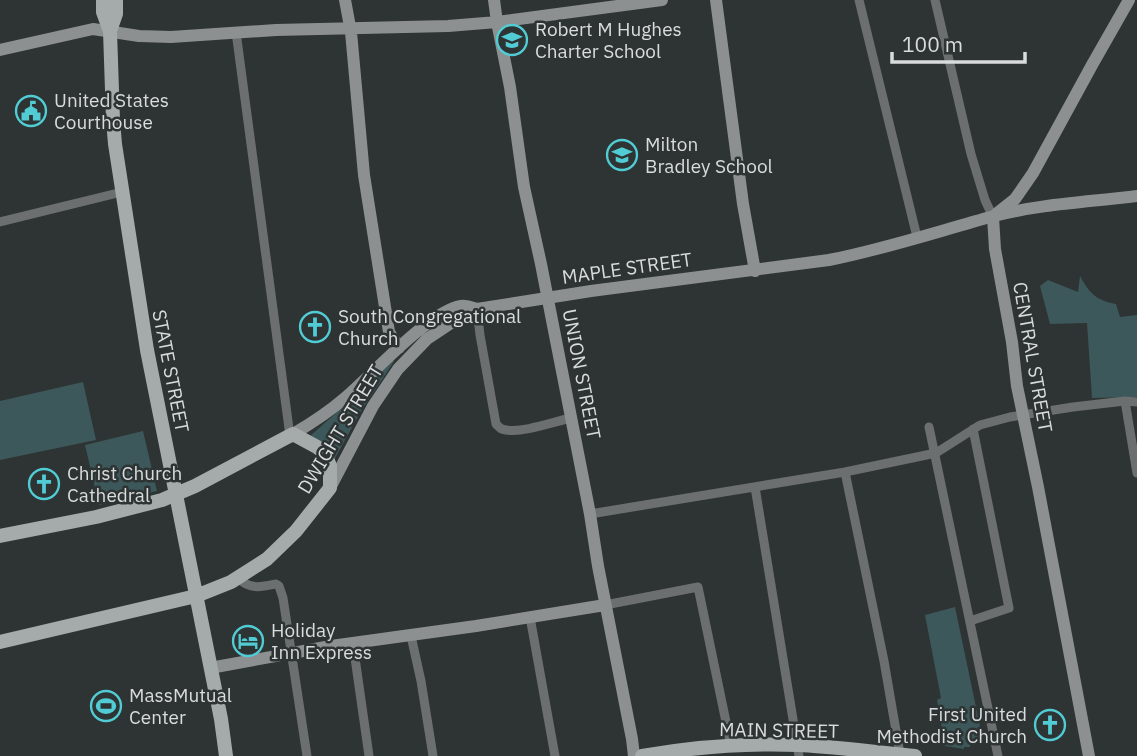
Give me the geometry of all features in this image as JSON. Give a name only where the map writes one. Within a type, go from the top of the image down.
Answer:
[{"type":"main road","name":"STATE STREET","points":[[103,0],[103,12],[110,31],[113,120],[145,341],[221,719],[226,756]]},
{"type":"main road","name":"STATE STREET","points":[[110,31],[116,14],[116,0]]},
{"type":"main road","points":[[292,435],[317,447],[327,457],[330,488]]},
{"type":"main road","name":"MAPLE STREET","points":[[0,537],[158,502],[292,435]]},
{"type":"main road","name":"DWIGHT STREET","points":[[0,642],[196,596],[219,587],[267,559],[308,518],[330,488]]},
{"type":"main road","name":"MAIN STREET","points":[[642,756],[702,752],[731,746],[908,755]]},
{"type":"street","points":[[345,0],[370,216],[389,332],[399,348]]},
{"type":"street","name":"UNION STREET","points":[[494,0],[524,187],[590,514],[634,756]]},
{"type":"street","points":[[0,50],[93,29],[139,36],[171,37],[236,32],[436,26],[497,22],[662,0]]},
{"type":"street","points":[[716,0],[743,204],[755,271]]},
{"type":"street","points":[[859,0],[917,237]]},
{"type":"street","points":[[935,0],[971,154],[993,217],[1015,199],[1033,173],[1129,0]]},
{"type":"street","points":[[236,32],[292,435]]},
{"type":"street","points":[[0,222],[122,192]]},
{"type":"street","name":"MAPLE STREET","points":[[292,435],[337,405],[427,324],[462,306],[477,309],[510,302],[843,258],[993,217],[1038,208],[1137,196]]},
{"type":"street","name":"CENTRAL STREET","points":[[993,217],[995,249],[1023,414],[1089,756]]},
{"type":"street","points":[[477,309],[496,424],[508,431],[570,418]]},
{"type":"street","name":"DWIGHT STREET","points":[[330,488],[373,406],[398,369],[427,339],[477,309]]},
{"type":"street","points":[[1125,401],[1137,473]]},
{"type":"street","points":[[590,514],[845,472],[936,453],[980,425],[1023,414],[1125,401],[1137,402]]},
{"type":"street","points":[[929,427],[998,756]]},
{"type":"street","points":[[971,621],[1009,608],[973,429]]},
{"type":"street","points":[[845,472],[908,755]]},
{"type":"street","points":[[755,486],[798,751]]},
{"type":"street","points":[[238,578],[251,587],[276,584],[279,586],[307,756]]},
{"type":"street","points":[[210,668],[605,605],[698,587],[731,746]]},
{"type":"street","points":[[526,618],[555,756]]},
{"type":"street","points":[[411,636],[433,756]]},
{"type":"street","points":[[353,644],[369,756]]},
{"type":"shaded area","points":[[1080,276],[1094,295],[1116,304],[1120,317],[1137,315],[1137,397],[1092,398],[1087,323],[1050,324],[1040,286],[1048,280],[1078,292]]},
{"type":"shaded area","points":[[394,361],[361,411],[334,460],[310,436]]},
{"type":"shaded area","points":[[83,382],[96,440],[0,460],[0,401]]},
{"type":"shaded area","points":[[143,431],[157,491],[99,505],[85,445]]},
{"type":"shaded area","points":[[955,607],[984,745],[970,738],[970,747],[964,749],[945,746],[937,700],[941,698],[925,615]]},
{"type":"place","name":"Robert M Hughes Charter School","points":[[512,40]]},
{"type":"place","name":"United States Courthouse","points":[[31,111]]},
{"type":"place","name":"Milton Bradley School","points":[[622,155]]},
{"type":"place","name":"South Congregational Church","points":[[315,327]]},
{"type":"place","name":"Christ Church Cathedral","points":[[44,484]]},
{"type":"place","name":"Holiday Inn Express","points":[[248,641]]},
{"type":"place","name":"MassMutual Center","points":[[106,706]]},
{"type":"place","name":"First United Methodist Church","points":[[1050,725]]}]
